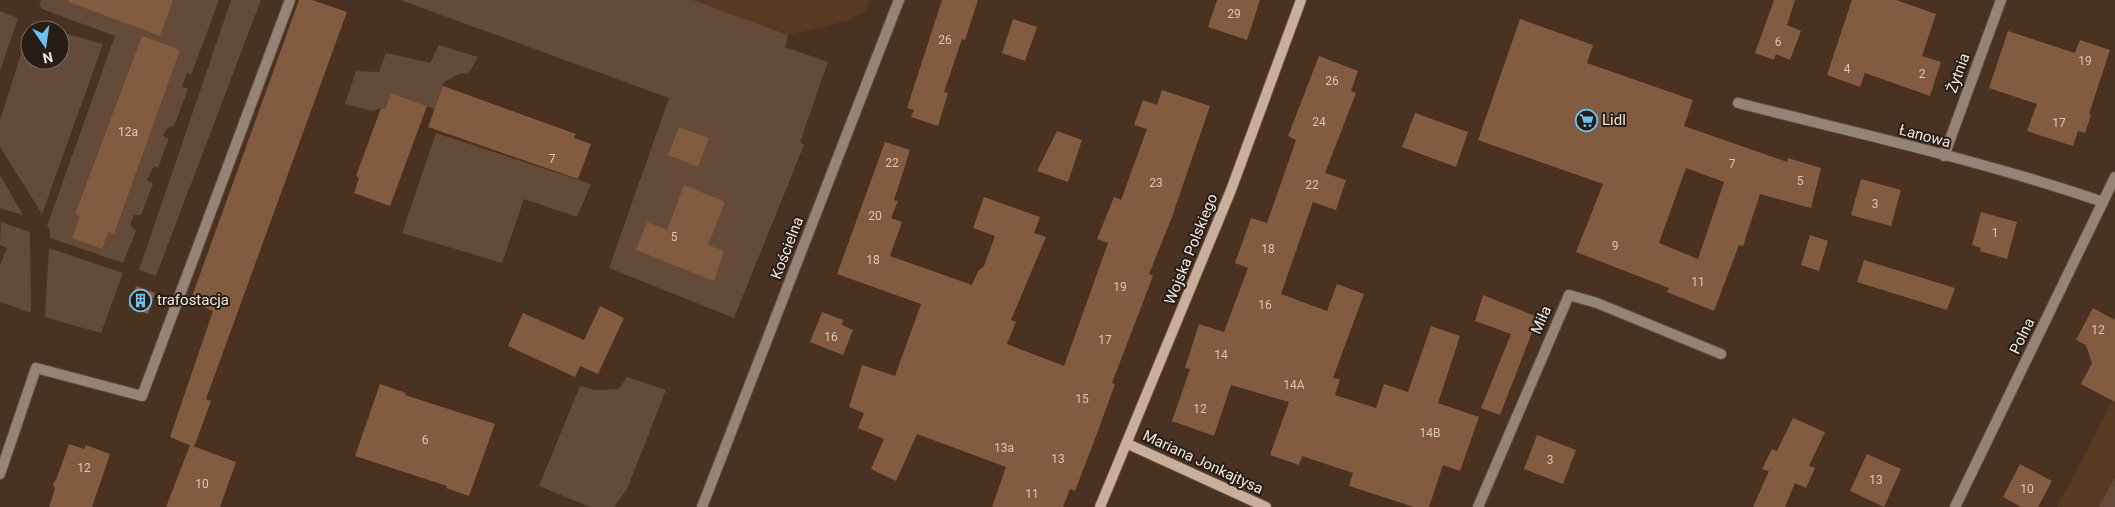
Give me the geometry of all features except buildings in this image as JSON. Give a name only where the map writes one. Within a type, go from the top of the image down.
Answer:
[{"type":"street","points":[[0,474],[36,368],[142,396],[290,0]]},
{"type":"street","name":"Kościelna","points":[[702,507],[899,0]]},
{"type":"street","name":"Wojska Polskiego","points":[[1100,507],[1128,444],[1231,190],[1301,0]]},
{"type":"street","name":"Żytnia","points":[[1944,156],[2001,0]]},
{"type":"street","name":"Łanowa","points":[[1738,103],[1944,156],[2103,202]]},
{"type":"street","name":"Polna","points":[[1955,507],[2115,178]]},
{"type":"street","name":"Miła","points":[[1478,507],[1569,295],[1606,306],[1721,354]]},
{"type":"street","name":"Mariana Jonkajtysa","points":[[1128,444],[1266,507]]},
{"type":"shaded area","points":[[41,0],[219,0],[191,75],[187,72],[182,87],[188,89],[174,126],[167,128],[163,136],[169,138],[158,168],[154,166],[147,180],[153,184],[141,215],[134,215],[130,225],[136,231],[123,263],[50,238],[50,230],[47,226],[115,36],[42,9],[39,5]]},
{"type":"shaded area","points":[[231,0],[261,0],[156,276],[139,270]]},
{"type":"shaded area","points":[[400,0],[693,0],[788,35],[785,47],[828,62],[800,142],[804,145],[734,318],[609,268],[669,98]]},
{"type":"shaded area","points":[[693,0],[869,0],[866,10],[850,20],[788,35]]},
{"type":"shaded area","points":[[0,11],[18,18],[0,71]]},
{"type":"shaded area","points":[[70,35],[103,44],[42,214],[0,147],[0,120],[20,57],[20,70],[70,70]]},
{"type":"shaded area","points":[[439,45],[478,57],[468,74],[461,73],[444,82],[435,109],[391,93],[385,109],[381,108],[372,111],[345,104],[356,71],[379,72],[386,53],[430,63]]},
{"type":"shaded area","points":[[436,133],[591,184],[577,217],[524,199],[502,263],[402,233]]},
{"type":"shaded area","points":[[0,175],[23,215],[0,208]]},
{"type":"shaded area","points":[[1,222],[30,232],[31,313],[0,302],[0,266],[7,248],[0,245]]},
{"type":"shaded area","points":[[49,248],[123,273],[101,333],[45,317]]},
{"type":"shaded area","points":[[627,377],[666,390],[627,489],[614,507],[590,507],[539,486],[580,386],[596,390],[619,389]]},
{"type":"shaded area","points":[[2115,398],[2115,507],[2057,507],[2113,401]]},
{"type":"shaded area","points":[[2115,477],[2115,507],[2099,507]]},
{"type":"place","name":"Lidl","points":[[1586,120]]},
{"type":"place","name":"trafostacja","points":[[141,300]]}]
